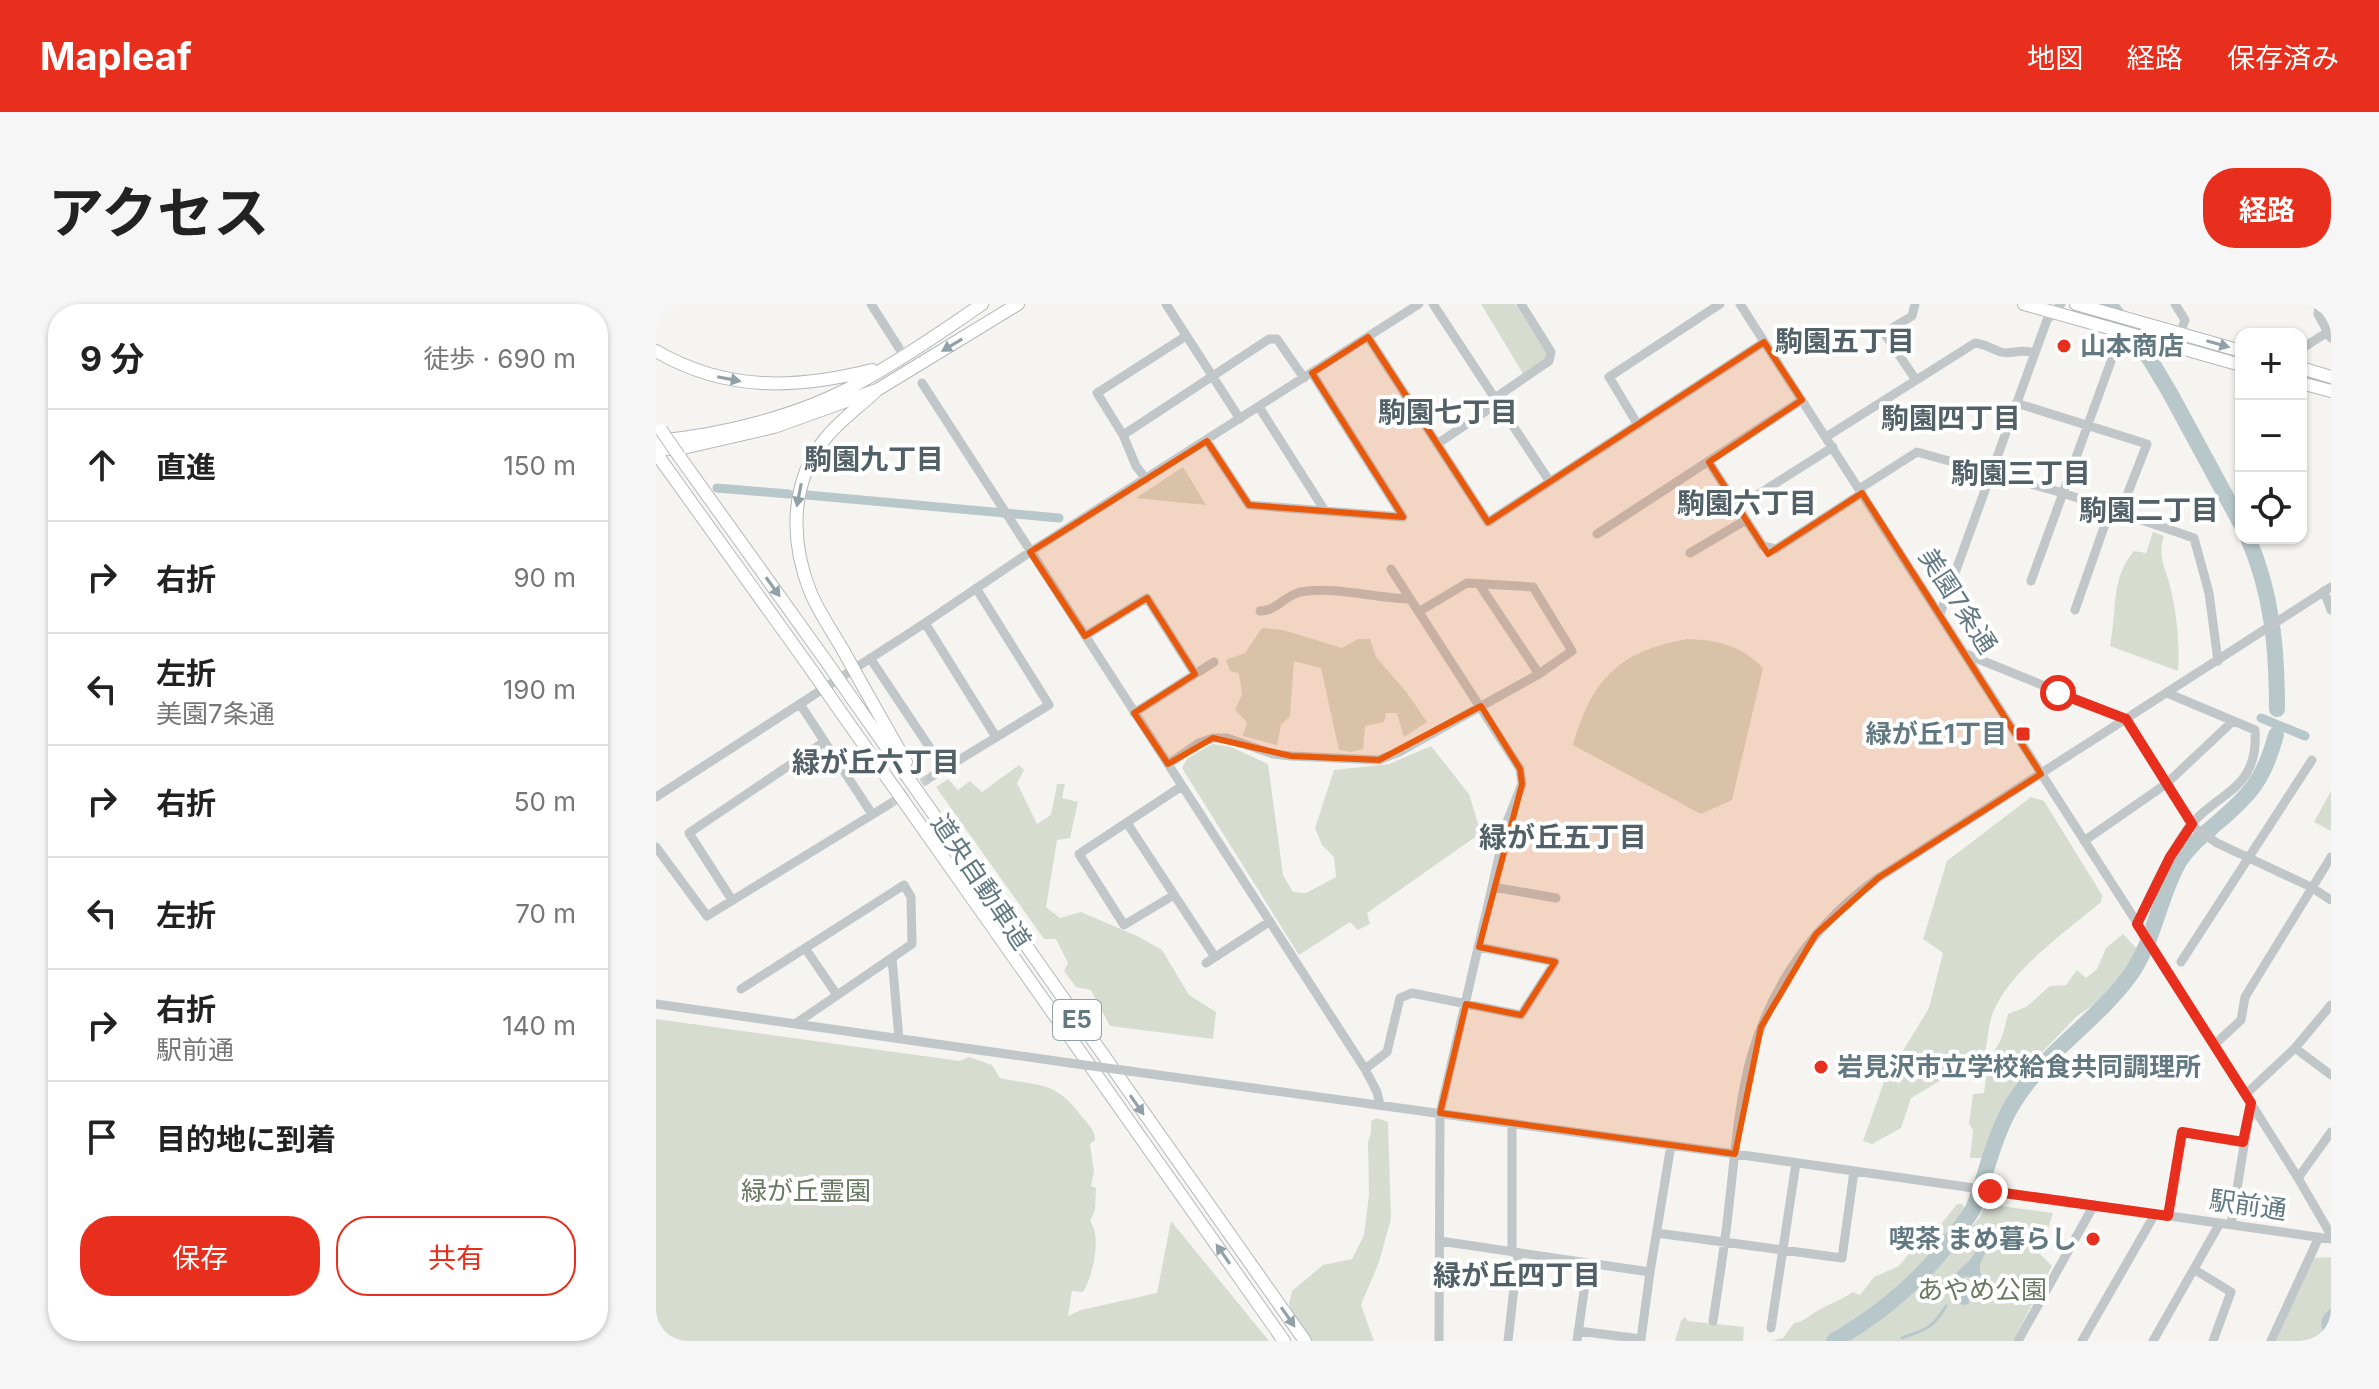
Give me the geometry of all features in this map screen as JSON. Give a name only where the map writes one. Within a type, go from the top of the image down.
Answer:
[{"type":"highway","points":[[658,432],[681,439],[765,420],[855,385],[931,340],[982,304]]},
{"type":"highway","points":[[930,806],[810,591],[796,542],[797,502],[805,471],[825,438],[877,390],[1018,304]]},
{"type":"highway","points":[[2024,304],[2057,308],[2117,330],[2235,363]]},
{"type":"highway","points":[[2076,304],[2235,349]]},
{"type":"highway","points":[[656,351],[673,361],[715,376],[779,385],[816,382],[886,366]]},
{"type":"highway","points":[[2307,370],[2331,377]]},
{"type":"highway","points":[[2307,385],[2331,391]]},
{"type":"highway","points":[[657,457],[774,427],[877,390]]},
{"type":"highway","name":"道央自動車道","points":[[658,432],[679,456],[930,806],[1023,944],[1305,1341]]},
{"type":"highway","name":"道央自動車道","points":[[657,457],[813,672],[1284,1341]]},
{"type":"street","points":[[871,304],[899,348]]},
{"type":"street","points":[[1166,304],[1240,419]]},
{"type":"street","points":[[656,797],[1030,552],[1419,304]]},
{"type":"street","points":[[1433,304],[1550,482]]},
{"type":"street","points":[[1437,444],[1549,361],[1551,352],[1521,304]]},
{"type":"street","points":[[1638,425],[1609,377],[1720,304]]},
{"type":"street","name":"美園7条通","points":[[1740,304],[2159,957],[2298,1178],[2331,1237]]},
{"type":"street","points":[[1915,304],[1912,316],[1884,333],[1916,380]]},
{"type":"street","points":[[2175,304],[2185,320],[2176,346]]},
{"type":"street","points":[[2307,346],[2330,333],[2318,314],[2319,304]]},
{"type":"street","points":[[1940,614],[2034,353],[2047,320],[2057,308]]},
{"type":"street","points":[[2031,581],[2088,426],[2117,330]]},
{"type":"street","points":[[1146,479],[1097,393],[1186,336]]},
{"type":"street","points":[[1368,337],[1488,522],[1764,342]]},
{"type":"street","points":[[1123,435],[1274,338],[1308,376],[1403,517],[1249,505],[1207,441]]},
{"type":"street","points":[[1826,437],[1975,343],[1985,344],[2003,353],[2023,349],[2034,353]]},
{"type":"street","points":[[922,383],[1365,1069],[1380,1105]]},
{"type":"street","points":[[1597,534],[1802,400]]},
{"type":"street","points":[[2016,403],[2147,444],[2075,610]]},
{"type":"street","points":[[1259,407],[1325,511]]},
{"type":"street","points":[[1738,507],[1833,447]]},
{"type":"street","points":[[1709,462],[1763,546],[1776,549],[1917,452],[2063,493],[2194,538],[2209,593],[2218,661]]},
{"type":"street","points":[[1690,553],[1746,520]]},
{"type":"street","points":[[1391,569],[1520,769],[1522,784],[1507,822],[1440,1113],[1439,1341]]},
{"type":"street","points":[[1168,764],[1199,743],[1213,738],[1227,738],[1273,754],[1379,760],[1399,752],[1539,674],[1572,651],[1533,587],[1467,583],[1420,611]]},
{"type":"street","points":[[1479,584],[1539,674]]},
{"type":"street","points":[[931,777],[1049,705],[976,588]]},
{"type":"street","points":[[1713,1321],[1749,1067],[1761,1027],[1787,974],[1829,919],[1861,890],[2328,589],[2331,610]]},
{"type":"street","points":[[1260,611],[1276,608],[1297,593],[1306,592],[1409,599]]},
{"type":"street","points":[[1085,636],[1147,598],[1195,674]]},
{"type":"street","points":[[925,623],[996,737]]},
{"type":"street","points":[[1966,654],[2126,719],[2194,826],[2217,843],[2311,887],[2331,900]]},
{"type":"street","points":[[870,658],[944,769]]},
{"type":"street","points":[[1134,713],[1214,662]]},
{"type":"street","points":[[2139,927],[2170,857],[2194,826],[2240,784],[2251,764],[2255,730],[2167,693]]},
{"type":"street","points":[[800,704],[872,814]]},
{"type":"street","points":[[2084,841],[2166,784],[2233,721]]},
{"type":"street","points":[[732,900],[689,833],[824,742]]},
{"type":"street","points":[[2181,962],[2312,760]]},
{"type":"street","points":[[1174,895],[1124,925],[1079,854],[1182,786]]},
{"type":"street","points":[[656,847],[707,916],[888,805]]},
{"type":"street","points":[[1127,823],[1174,895],[1210,960],[1269,922]]},
{"type":"street","points":[[2214,1045],[2241,1020],[2245,997],[2331,857]]},
{"type":"street","points":[[741,989],[904,885],[911,897],[912,944],[795,1024]]},
{"type":"street","points":[[1493,887],[1556,898]]},
{"type":"street","points":[[1365,1069],[1387,1052],[1400,998],[1412,993],[1521,1015],[1555,962],[1479,947]]},
{"type":"street","points":[[805,948],[837,995]]},
{"type":"street","points":[[892,958],[899,1039]]},
{"type":"street","name":"駅前通","points":[[656,1004],[2331,1237]]},
{"type":"street","points":[[2153,1341],[2225,1224],[2243,1142],[2248,1099],[2331,1005]]},
{"type":"street","points":[[2295,1048],[2331,1075]]},
{"type":"street","points":[[1508,1341],[1515,1253],[1512,1123]]},
{"type":"street","points":[[2168,1216],[2182,1132],[2243,1142]]},
{"type":"street","points":[[2298,1178],[2331,1132]]},
{"type":"street","points":[[1588,1263],[1577,1336],[1641,1339],[1671,1145]]},
{"type":"street","points":[[1771,1328],[1796,1163]]},
{"type":"street","points":[[1657,1233],[1842,1258],[1854,1171]]},
{"type":"street","points":[[2018,1341],[2094,1205]]},
{"type":"street","points":[[2082,1341],[2155,1214]]},
{"type":"street","points":[[2271,1341],[2319,1237]]},
{"type":"street","points":[[1440,1241],[1650,1272]]},
{"type":"street","points":[[2195,1270],[2231,1292],[2213,1341]]},
{"type":"highlighted area","points":[[1368,337],[1488,522],[1764,342],[1802,400],[1709,462],[1768,554],[1862,493],[2041,774],[1878,878],[1816,934],[1761,1027],[1735,1154],[1440,1113],[1466,1004],[1521,1015],[1555,962],[1479,947],[1522,784],[1520,769],[1481,706],[1379,760],[1291,756],[1213,738],[1168,764],[1134,713],[1195,674],[1147,598],[1085,636],[1030,552],[1207,441],[1249,505],[1403,517],[1312,373]]},
{"type":"green space","points":[[1481,304],[1515,304],[1546,351],[1546,360],[1524,375]]},
{"type":"green space","points":[[1183,467],[1206,505],[1136,498]]},
{"type":"green space","points":[[2153,532],[2164,536],[2162,557],[2176,620],[2178,671],[2110,646],[2121,573],[2134,551],[2146,553]]},
{"type":"green space","points":[[1262,628],[1283,630],[1342,648],[1358,639],[1370,639],[1376,657],[1427,722],[1404,737],[1397,713],[1386,713],[1384,722],[1365,726],[1363,749],[1351,752],[1339,750],[1321,668],[1294,661],[1290,716],[1281,725],[1277,745],[1243,736],[1247,722],[1235,710],[1242,695],[1239,673],[1230,671],[1226,660],[1245,653]]},
{"type":"green space","points":[[1688,639],[1729,646],[1747,654],[1763,668],[1732,800],[1701,814],[1573,745],[1589,702],[1612,672],[1644,651]]},
{"type":"green space","points":[[1212,744],[1231,747],[1268,764],[1283,875],[1293,892],[1306,893],[1336,877],[1334,857],[1322,845],[1315,828],[1334,770],[1389,764],[1431,746],[1469,794],[1481,833],[1367,913],[1370,924],[1358,930],[1350,922],[1299,955],[1182,768],[1187,759]]},
{"type":"green space","points":[[1019,765],[1024,770],[1017,783],[1037,824],[1051,815],[1057,784],[1065,784],[1062,798],[1078,802],[1070,838],[1057,840],[1046,907],[1060,918],[1081,912],[1162,950],[1189,995],[1216,1012],[1213,1039],[1110,1026],[1091,990],[1076,987],[1064,971],[1068,963],[1056,939],[1044,939],[936,787],[948,779],[958,790],[970,781],[982,792]]},
{"type":"green space","points":[[2331,791],[2331,831],[2314,822]]},
{"type":"green space","points":[[2031,797],[2044,801],[2102,895],[2101,902],[2039,953],[2011,983],[1992,1015],[1985,1052],[1989,1055],[1997,1047],[2008,1014],[2026,1007],[2050,986],[2066,985],[2077,970],[2086,978],[2097,969],[2106,948],[2123,934],[2139,951],[2111,993],[2077,1016],[2024,1071],[1995,1122],[1982,1158],[1970,1158],[1973,1130],[1969,1124],[1973,1094],[1984,1093],[1987,1072],[1957,1066],[1950,1075],[1911,1098],[1901,1128],[1872,1144],[1863,1141],[1884,1082],[1929,1008],[1943,953],[1923,939],[1947,861]]},
{"type":"green space","name":"緑が丘霊園","points":[[656,1019],[960,1061],[969,1057],[992,1065],[1000,1078],[1056,1091],[1089,1125],[1095,1140],[1090,1144],[1094,1172],[1091,1186],[1096,1188],[1095,1210],[1090,1221],[1094,1227],[1095,1256],[1083,1292],[1072,1291],[1068,1316],[1081,1310],[1157,1293],[1171,1221],[1269,1341],[656,1341]]},
{"type":"green space","points":[[1377,1118],[1388,1122],[1391,1219],[1379,1262],[1361,1305],[1374,1341],[1313,1341],[1292,1312],[1289,1304],[1292,1291],[1323,1265],[1352,1259],[1364,1235],[1369,1195],[1368,1142],[1371,1121]]},
{"type":"green space","name":"あやめ公園","points":[[1957,1204],[1962,1204],[1968,1212],[1952,1243],[1910,1294],[1979,1218],[1986,1204],[2053,1213],[2040,1254],[2052,1266],[2013,1341],[1772,1341],[1783,1338],[1794,1323],[1853,1292],[1860,1295],[1874,1277],[1899,1266],[1911,1251],[1924,1246]]},
{"type":"green space","points":[[2331,1257],[2331,1316],[2325,1341],[2276,1341],[2314,1258]]},
{"type":"green space","points":[[1685,1317],[1688,1321],[1744,1327],[1743,1341],[1675,1341]]},
{"type":"shaded area","points":[[1983,1244],[1986,1252],[1980,1264],[1980,1273],[1989,1282],[1989,1288],[1982,1289],[1973,1278],[1965,1276],[1958,1286],[1969,1298],[1969,1304],[1962,1305],[1949,1295],[1948,1281]]},
{"type":"shaded area","points":[[2331,1308],[2331,1341],[2323,1341],[2322,1320]]},
{"type":"waterway","points":[[2109,304],[2151,361],[2235,513]]},
{"type":"waterway","points":[[717,488],[789,494]]},
{"type":"waterway","points":[[807,495],[1059,518]]},
{"type":"waterway","points":[[2250,544],[2263,579],[2272,622],[2277,709]]},
{"type":"waterway","points":[[2261,718],[2305,736]]},
{"type":"waterway","points":[[1834,1341],[1903,1292],[1933,1262],[1966,1219],[1976,1202],[1992,1150],[2014,1102],[2040,1068],[2128,978],[2144,951],[2179,862],[2255,785],[2276,735]]},
{"type":"waterway","points":[[1902,1338],[1928,1327],[1946,1306]]},
{"type":"tunnel","points":[[888,805],[931,777]]},
{"type":"place","name":"山本商店","points":[[2064,346]]},
{"type":"place","name":"緑が丘1丁目","points":[[2023,734]]},
{"type":"place","name":"岩見沢市立学校給食共同調理所","points":[[1821,1067]]},
{"type":"place","name":"喫茶 まめ暮らし","points":[[2093,1239]]},
{"type":"district","name":"駒園五丁目","points":[[1845,341]]},
{"type":"district","name":"駒園七丁目","points":[[1448,412]]},
{"type":"district","name":"駒園四丁目","points":[[1951,418]]},
{"type":"district","name":"駒園九丁目","points":[[874,459]]},
{"type":"district","name":"駒園三丁目","points":[[2021,473]]},
{"type":"district","name":"駒園六丁目","points":[[1747,503]]},
{"type":"district","name":"駒園二丁目","points":[[2149,510]]},
{"type":"district","name":"緑が丘六丁目","points":[[876,762]]},
{"type":"district","name":"緑が丘五丁目","points":[[1563,837]]},
{"type":"district","name":"緑が丘四丁目","points":[[1517,1275]]},
{"type":"route","points":[[1990,1191],[2168,1216],[2182,1132],[2243,1142],[2251,1103],[2137,924],[2157,880],[2192,824],[2126,719],[2058,693]]}]
